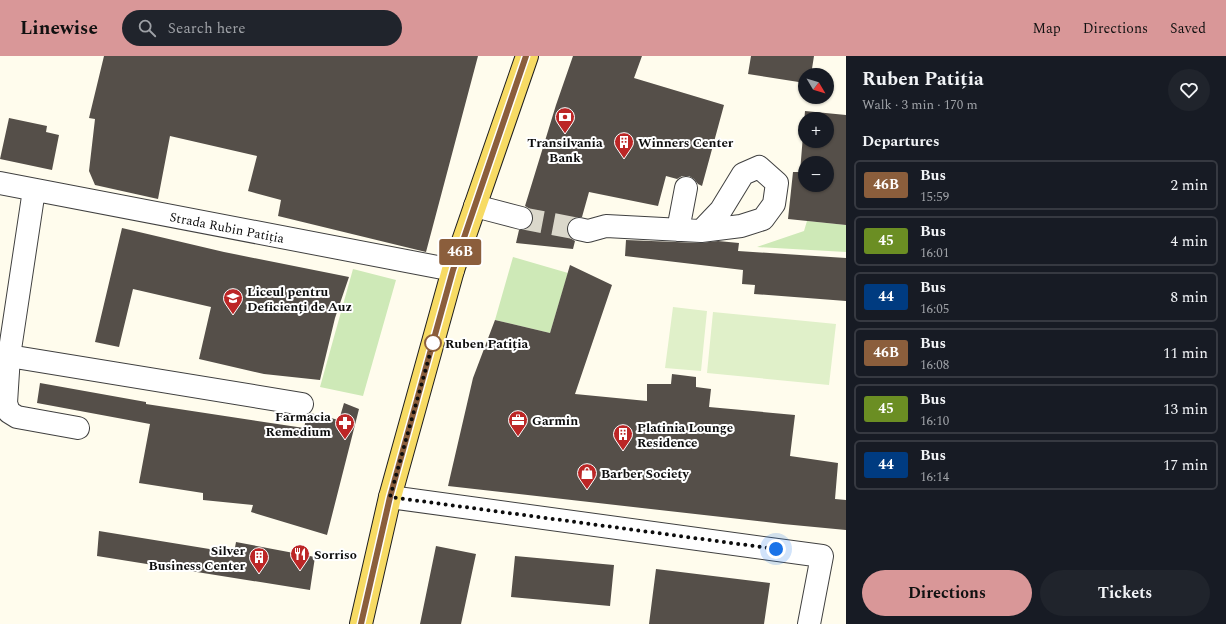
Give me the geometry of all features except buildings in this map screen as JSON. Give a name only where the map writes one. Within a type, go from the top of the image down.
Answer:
[{"type":"main road","points":[[361,624],[390,497],[453,270],[526,56]]},
{"type":"street","name":"Strada Rubin Patiția","points":[[0,183],[453,270]]},
{"type":"street","points":[[678,230],[686,188]]},
{"type":"street","points":[[34,190],[9,356],[6,403],[9,412],[17,417],[78,428]]},
{"type":"street","points":[[477,200],[524,210]]},
{"type":"street","points":[[581,222],[588,231],[606,226],[702,231]]},
{"type":"street","points":[[9,356],[302,404]]},
{"type":"street","points":[[390,497],[822,556],[809,624]]},
{"type":"green space","points":[[807,221],[846,225],[846,252],[757,247],[804,231]]},
{"type":"green space","points":[[513,257],[568,273],[550,333],[495,320]]},
{"type":"green space","points":[[353,269],[396,280],[363,396],[320,387]]},
{"type":"green space","points":[[673,307],[707,311],[701,371],[665,368]]},
{"type":"green space","points":[[713,312],[836,324],[829,385],[707,373]]},
{"type":"tunnel","points":[[521,218],[579,229]]},
{"type":"bus line","name":"46B","points":[[361,624],[390,497],[453,270],[526,56]]},
{"type":"place","name":"Transilvania Bank","points":[[565,134]]},
{"type":"place","name":"Winners Center","points":[[624,159]]},
{"type":"place","name":"Liceul pentru Deficienți de Auz","points":[[233,315]]},
{"type":"place","name":"Ruben Patiția","points":[[433,343]]},
{"type":"place","name":"Garmin","points":[[518,437]]},
{"type":"place","name":"Farmacia Remedium","points":[[345,440]]},
{"type":"place","name":"Platinia Lounge Residence","points":[[623,451]]},
{"type":"place","name":"Barber Society","points":[[587,490]]},
{"type":"place","name":"Sorriso","points":[[300,571]]},
{"type":"place","name":"Silver Business Center","points":[[259,574]]},
{"type":"route","points":[[433,343],[390,497],[776,549]]}]
